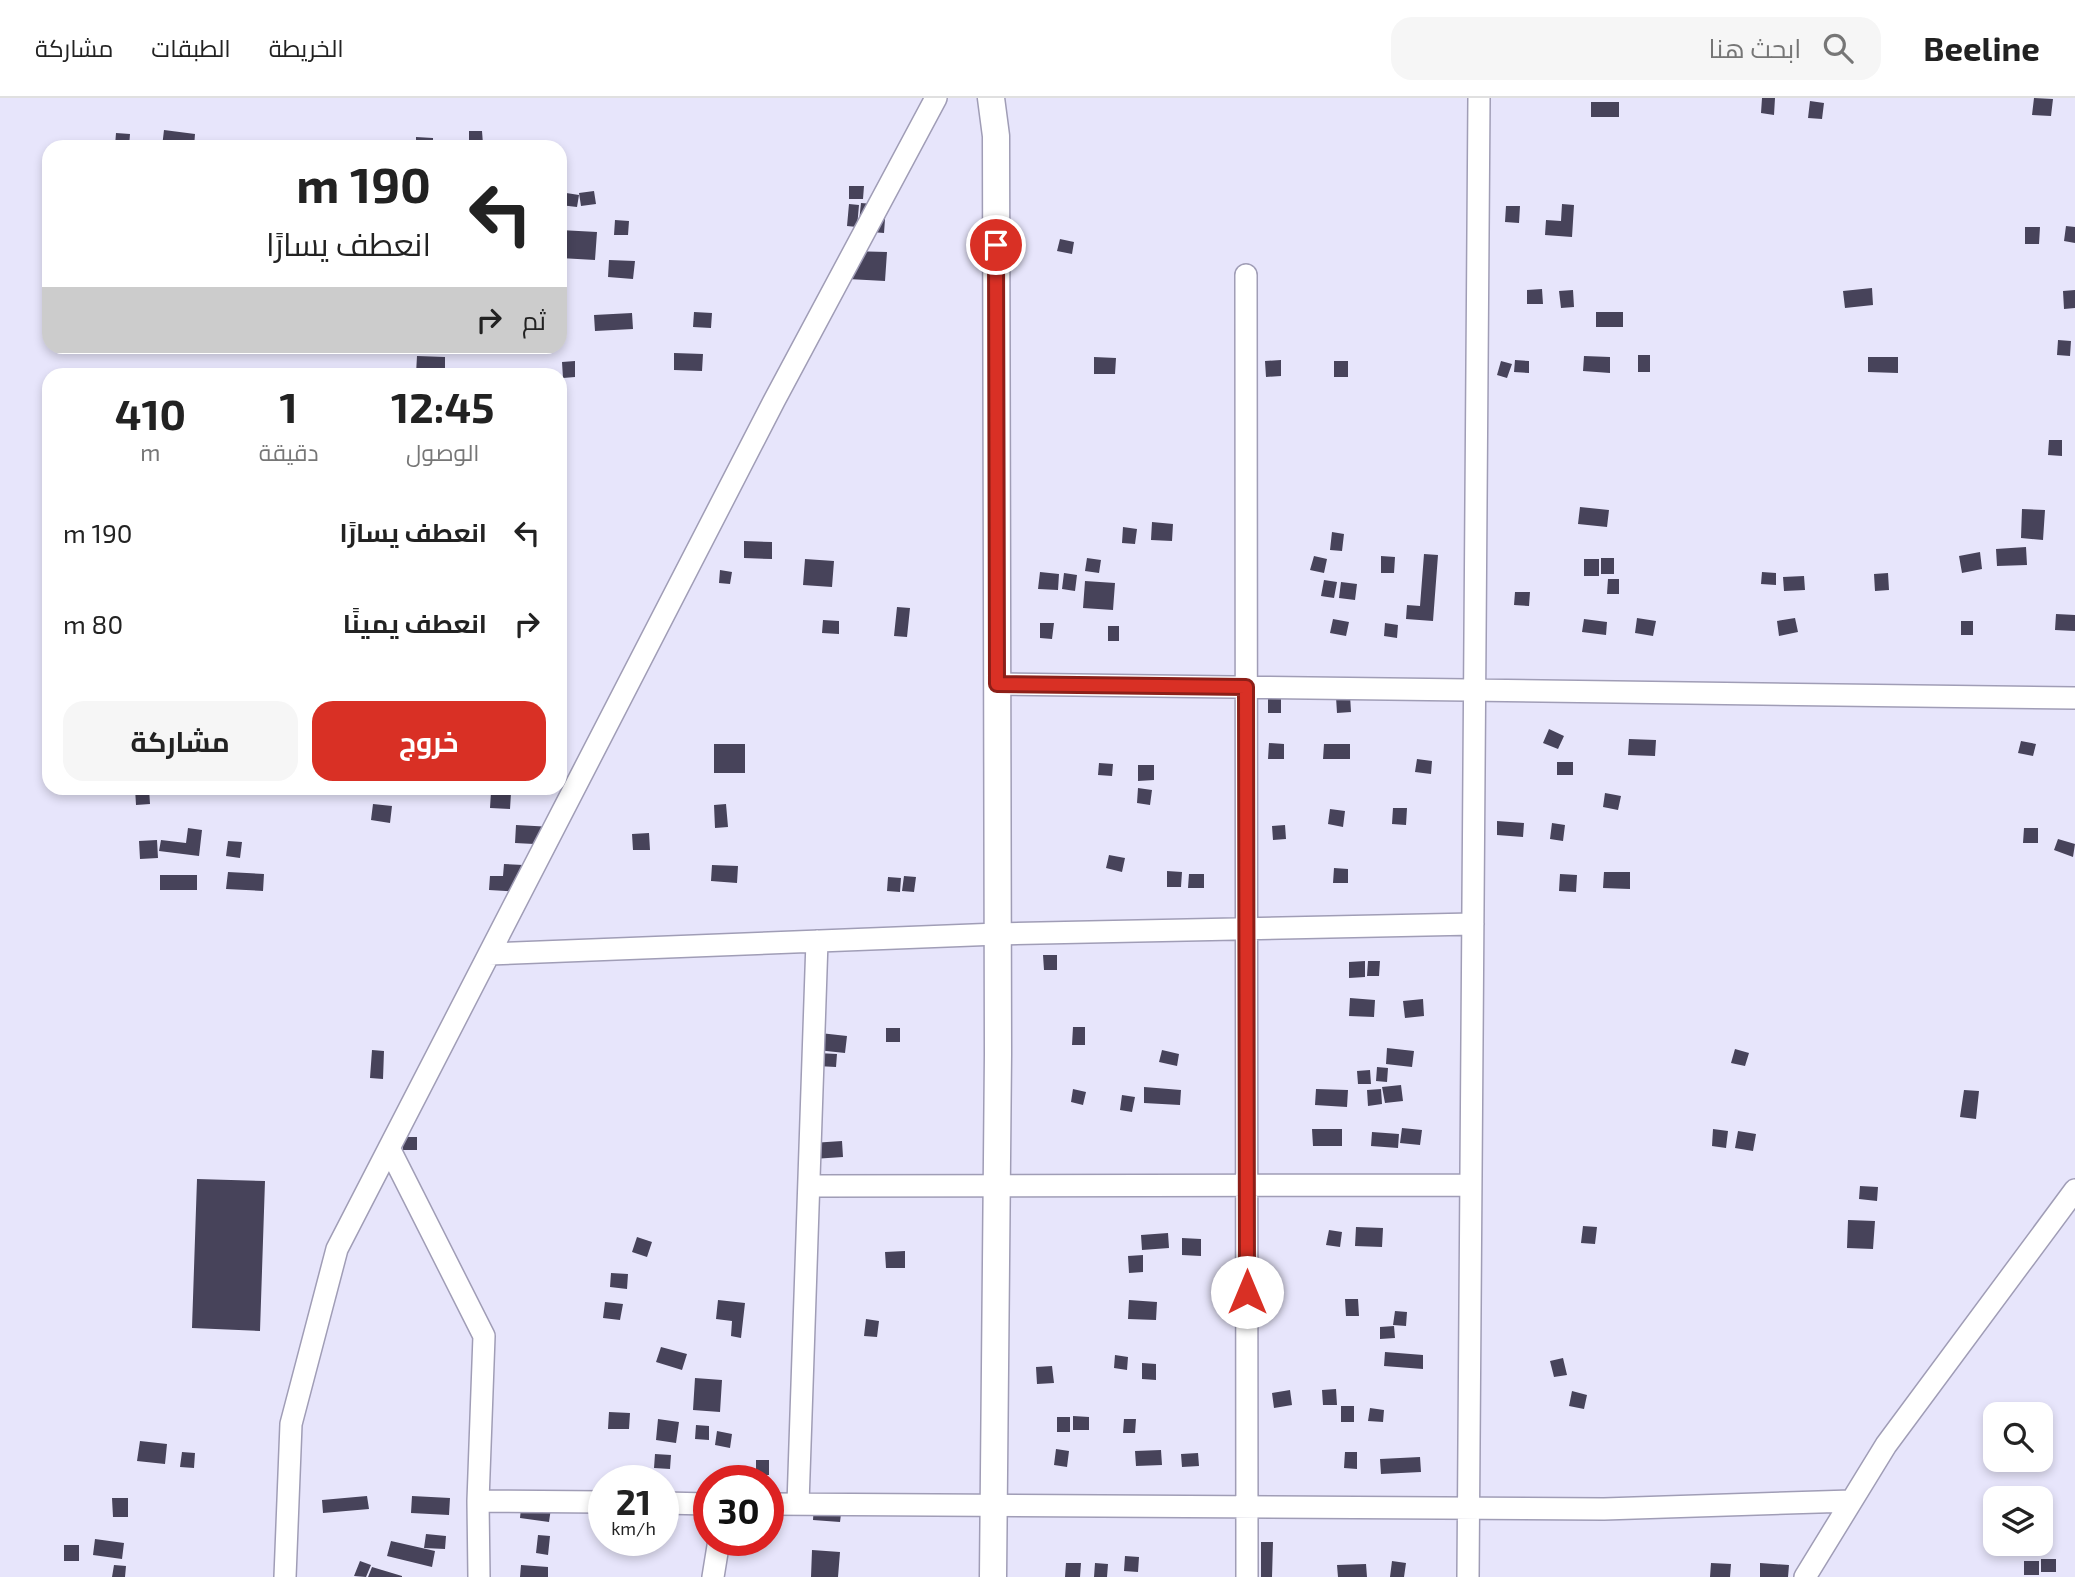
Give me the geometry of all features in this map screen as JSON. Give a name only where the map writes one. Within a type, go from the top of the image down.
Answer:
[{"type":"street","points":[[285,1577],[291,1424],[337,1249],[774,401],[936,98]]},
{"type":"street","points":[[991,98],[996,136],[998,934],[993,1577]]},
{"type":"street","points":[[1468,1577],[1479,98]]},
{"type":"street","points":[[1246,275],[1247,1577]]},
{"type":"street","points":[[997,684],[2075,698]]},
{"type":"street","points":[[489,954],[998,934],[1473,924]]},
{"type":"street","points":[[798,1504],[817,941]]},
{"type":"street","points":[[388,1148],[484,1336],[478,1501],[479,1577]]},
{"type":"street","points":[[809,1186],[1471,1185]]},
{"type":"street","points":[[1805,1577],[1886,1445],[2075,1190]]},
{"type":"street","points":[[478,1501],[588,1502]]},
{"type":"street","points":[[784,1504],[1604,1509],[1851,1501]]},
{"type":"street","points":[[713,1577],[716,1556]]},
{"type":"building","points":[[1762,98],[1775,98],[1774,115],[1761,113]]},
{"type":"building","points":[[2034,98],[2053,99],[2051,116],[2032,115]]},
{"type":"building","points":[[1810,101],[1824,103],[1822,119],[1808,118]]},
{"type":"building","points":[[1591,102],[1619,102],[1619,117],[1591,117]]},
{"type":"building","points":[[164,130],[195,134],[195,140],[163,140]]},
{"type":"building","points":[[469,131],[482,131],[483,140],[469,140]]},
{"type":"building","points":[[116,133],[130,134],[130,140],[115,140]]},
{"type":"building","points":[[416,137],[433,138],[433,140],[416,140]]},
{"type":"building","points":[[849,186],[864,186],[863,199],[849,199]]},
{"type":"building","points":[[594,191],[596,204],[581,206],[579,193]]},
{"type":"building","points":[[567,193],[579,195],[577,207],[567,206]]},
{"type":"building","points":[[861,203],[886,205],[884,233],[858,231]]},
{"type":"building","points":[[849,204],[859,205],[857,227],[847,226]]},
{"type":"building","points":[[1562,204],[1574,205],[1572,237],[1545,235],[1546,220],[1561,221]]},
{"type":"building","points":[[1506,206],[1520,206],[1519,223],[1505,222]]},
{"type":"building","points":[[615,220],[629,221],[628,235],[614,235]]},
{"type":"building","points":[[2066,226],[2075,227],[2075,243],[2064,241]]},
{"type":"building","points":[[2025,227],[2040,227],[2039,244],[2025,244]]},
{"type":"building","points":[[567,230],[597,232],[595,260],[567,258]]},
{"type":"building","points":[[1060,239],[1074,242],[1072,254],[1057,251]]},
{"type":"building","points":[[849,251],[887,252],[885,281],[848,279]]},
{"type":"building","points":[[609,260],[635,261],[633,279],[608,277]]},
{"type":"building","points":[[1872,288],[1873,305],[1845,308],[1843,291]]},
{"type":"building","points":[[1542,289],[1543,304],[1527,304],[1527,290]]},
{"type":"building","points":[[1573,290],[1574,307],[1561,308],[1559,291]]},
{"type":"building","points":[[2075,290],[2075,308],[2064,309],[2063,291]]},
{"type":"building","points":[[694,312],[712,313],[711,328],[693,327]]},
{"type":"building","points":[[1596,312],[1623,312],[1623,327],[1596,327]]},
{"type":"building","points":[[632,313],[633,329],[595,331],[594,315]]},
{"type":"building","points":[[2058,340],[2071,341],[2070,356],[2057,355]]},
{"type":"building","points":[[674,353],[703,354],[702,371],[674,370]]},
{"type":"building","points":[[1638,355],[1650,355],[1650,372],[1638,372]]},
{"type":"building","points":[[417,356],[445,357],[445,368],[416,368]]},
{"type":"building","points":[[1584,356],[1610,357],[1610,373],[1583,371]]},
{"type":"building","points":[[1094,357],[1116,358],[1115,374],[1094,374]]},
{"type":"building","points":[[1868,357],[1898,357],[1898,373],[1868,372]]},
{"type":"building","points":[[1281,360],[1281,376],[1266,377],[1265,361]]},
{"type":"building","points":[[1515,360],[1529,361],[1529,373],[1514,372]]},
{"type":"building","points":[[575,361],[575,377],[567,378],[567,368],[562,368],[562,362]]},
{"type":"building","points":[[1334,361],[1348,361],[1348,377],[1334,377]]},
{"type":"building","points":[[1501,361],[1512,364],[1507,378],[1497,375]]},
{"type":"building","points":[[2049,440],[2062,440],[2062,456],[2048,455]]},
{"type":"building","points":[[1580,507],[1609,510],[1607,527],[1578,524]]},
{"type":"building","points":[[2022,509],[2045,510],[2043,540],[2021,538]]},
{"type":"building","points":[[1152,522],[1173,524],[1172,541],[1151,540]]},
{"type":"building","points":[[1123,527],[1137,529],[1135,544],[1122,543]]},
{"type":"building","points":[[1332,532],[1344,534],[1342,551],[1330,550]]},
{"type":"building","points":[[744,541],[772,542],[772,559],[744,558]]},
{"type":"building","points":[[2026,547],[2027,565],[1997,566],[1996,549]]},
{"type":"building","points":[[1980,552],[1982,569],[1962,573],[1959,556]]},
{"type":"building","points":[[1424,554],[1438,555],[1433,621],[1406,619],[1407,605],[1420,606]]},
{"type":"building","points":[[1314,556],[1327,559],[1324,573],[1310,570]]},
{"type":"building","points":[[1381,556],[1395,557],[1394,573],[1381,573]]},
{"type":"building","points":[[1087,558],[1101,560],[1099,573],[1085,571]]},
{"type":"building","points":[[1601,558],[1614,558],[1614,574],[1601,574]]},
{"type":"building","points":[[805,559],[834,561],[832,587],[803,585]]},
{"type":"building","points":[[1584,559],[1599,559],[1599,576],[1584,576]]},
{"type":"building","points":[[720,570],[732,572],[730,584],[719,583]]},
{"type":"building","points":[[1040,572],[1059,574],[1058,590],[1038,589]]},
{"type":"building","points":[[1762,572],[1776,573],[1776,585],[1761,584]]},
{"type":"building","points":[[1064,573],[1077,575],[1075,591],[1062,589]]},
{"type":"building","points":[[1888,573],[1889,590],[1875,591],[1874,574]]},
{"type":"building","points":[[1804,576],[1805,590],[1784,591],[1783,577]]},
{"type":"building","points":[[1608,579],[1619,579],[1619,594],[1607,594]]},
{"type":"building","points":[[1324,580],[1337,582],[1334,598],[1321,596]]},
{"type":"building","points":[[1085,581],[1115,583],[1113,610],[1083,608]]},
{"type":"building","points":[[1341,582],[1357,584],[1355,600],[1339,598]]},
{"type":"building","points":[[1515,592],[1530,592],[1529,606],[1514,605]]},
{"type":"building","points":[[897,607],[910,608],[907,637],[894,636]]},
{"type":"building","points":[[2056,614],[2075,615],[2075,631],[2055,630]]},
{"type":"building","points":[[1637,618],[1656,621],[1653,636],[1635,633]]},
{"type":"building","points":[[1795,618],[1798,632],[1779,636],[1777,621]]},
{"type":"building","points":[[1333,619],[1349,622],[1346,636],[1330,633]]},
{"type":"building","points":[[1584,619],[1607,622],[1606,635],[1582,632]]},
{"type":"building","points":[[823,620],[839,621],[839,634],[822,633]]},
{"type":"building","points":[[1961,621],[1973,621],[1973,635],[1961,635]]},
{"type":"building","points":[[1040,623],[1054,623],[1052,639],[1040,638]]},
{"type":"building","points":[[1385,623],[1398,625],[1397,638],[1384,636]]},
{"type":"building","points":[[1108,626],[1119,626],[1119,641],[1108,641]]},
{"type":"building","points":[[1350,695],[1351,712],[1337,713],[1336,697]]},
{"type":"building","points":[[1268,698],[1281,698],[1281,713],[1268,713]]},
{"type":"building","points":[[1549,729],[1564,736],[1558,749],[1543,743]]},
{"type":"building","points":[[1629,739],[1656,740],[1655,756],[1628,755]]},
{"type":"building","points":[[2021,741],[2036,744],[2033,756],[2018,753]]},
{"type":"building","points":[[1269,743],[1284,744],[1284,759],[1268,759]]},
{"type":"building","points":[[714,744],[745,744],[745,773],[714,773]]},
{"type":"building","points":[[1324,744],[1350,744],[1350,759],[1323,759]]},
{"type":"building","points":[[1417,759],[1432,761],[1431,774],[1415,772]]},
{"type":"building","points":[[1557,762],[1573,762],[1573,775],[1557,775]]},
{"type":"building","points":[[1099,763],[1113,764],[1112,776],[1098,775]]},
{"type":"building","points":[[1138,765],[1154,765],[1154,780],[1138,781]]},
{"type":"building","points":[[1138,788],[1152,790],[1150,805],[1137,803]]},
{"type":"building","points":[[1605,793],[1621,796],[1618,810],[1603,807]]},
{"type":"building","points":[[135,795],[149,795],[150,804],[136,805]]},
{"type":"building","points":[[491,795],[511,795],[510,809],[490,808]]},
{"type":"building","points":[[373,804],[392,806],[390,823],[371,820]]},
{"type":"building","points":[[726,804],[728,827],[715,828],[714,805]]},
{"type":"building","points":[[1393,808],[1407,808],[1406,825],[1392,824]]},
{"type":"building","points":[[1330,809],[1345,811],[1343,827],[1328,824]]},
{"type":"building","points":[[1497,821],[1524,823],[1523,837],[1497,835]]},
{"type":"building","points":[[1552,823],[1565,825],[1563,841],[1550,839]]},
{"type":"building","points":[[516,825],[553,827],[553,845],[515,843]]},
{"type":"building","points":[[1285,825],[1286,839],[1273,840],[1272,826]]},
{"type":"building","points":[[188,828],[202,830],[199,856],[159,851],[161,840],[186,843]]},
{"type":"building","points":[[2024,828],[2038,828],[2038,843],[2023,843]]},
{"type":"building","points":[[649,833],[650,850],[633,850],[632,834]]},
{"type":"building","points":[[2058,839],[2075,844],[2073,857],[2054,850]]},
{"type":"building","points":[[157,840],[158,858],[140,859],[139,841]]},
{"type":"building","points":[[228,841],[242,842],[240,858],[226,856]]},
{"type":"building","points":[[1109,855],[1125,858],[1122,872],[1106,868]]},
{"type":"building","points":[[504,864],[523,865],[522,892],[489,890],[490,876],[503,876]]},
{"type":"building","points":[[712,865],[738,866],[737,883],[711,881]]},
{"type":"building","points":[[1334,868],[1348,869],[1348,883],[1333,883]]},
{"type":"building","points":[[1167,871],[1182,872],[1181,887],[1167,887]]},
{"type":"building","points":[[228,872],[264,874],[263,891],[226,889]]},
{"type":"building","points":[[1604,872],[1630,872],[1630,889],[1603,888]]},
{"type":"building","points":[[1189,874],[1204,874],[1204,888],[1188,888]]},
{"type":"building","points":[[1560,874],[1577,875],[1576,892],[1559,891]]},
{"type":"building","points":[[160,875],[197,875],[197,890],[160,890]]},
{"type":"building","points":[[904,876],[916,877],[914,892],[902,891]]},
{"type":"building","points":[[888,877],[901,878],[900,892],[887,891]]},
{"type":"building","points":[[1043,955],[1057,955],[1057,970],[1044,970]]},
{"type":"building","points":[[1365,961],[1365,977],[1349,978],[1349,962]]},
{"type":"building","points":[[1368,961],[1380,961],[1379,976],[1367,976]]},
{"type":"building","points":[[1350,998],[1375,1000],[1374,1017],[1349,1016]]},
{"type":"building","points":[[1423,999],[1424,1016],[1405,1018],[1403,1001]]},
{"type":"building","points":[[1073,1027],[1085,1027],[1085,1045],[1072,1045]]},
{"type":"building","points":[[886,1028],[900,1028],[900,1042],[886,1042]]},
{"type":"building","points":[[820,1033],[847,1036],[845,1053],[817,1050]]},
{"type":"building","points":[[1387,1048],[1414,1051],[1412,1067],[1386,1064]]},
{"type":"building","points":[[1735,1049],[1749,1053],[1745,1066],[1731,1063]]},
{"type":"building","points":[[372,1050],[384,1051],[383,1079],[370,1078]]},
{"type":"building","points":[[1162,1050],[1179,1054],[1177,1066],[1159,1062]]},
{"type":"building","points":[[817,1053],[837,1054],[836,1067],[817,1066]]},
{"type":"building","points":[[1377,1067],[1388,1068],[1387,1082],[1376,1081]]},
{"type":"building","points":[[1370,1070],[1371,1084],[1358,1084],[1357,1071]]},
{"type":"building","points":[[1401,1085],[1403,1101],[1385,1103],[1382,1087]]},
{"type":"building","points":[[1144,1087],[1181,1090],[1180,1105],[1144,1103]]},
{"type":"building","points":[[1073,1089],[1086,1092],[1083,1105],[1071,1102]]},
{"type":"building","points":[[1316,1089],[1348,1090],[1347,1107],[1315,1105]]},
{"type":"building","points":[[1381,1089],[1382,1104],[1368,1106],[1367,1090]]},
{"type":"building","points":[[1964,1090],[1979,1091],[1976,1119],[1960,1117]]},
{"type":"building","points":[[1122,1095],[1135,1097],[1132,1112],[1120,1110]]},
{"type":"building","points":[[1402,1128],[1422,1130],[1420,1145],[1400,1143]]},
{"type":"building","points":[[1312,1129],[1342,1129],[1342,1146],[1313,1146]]},
{"type":"building","points":[[1713,1129],[1728,1131],[1726,1148],[1712,1146]]},
{"type":"building","points":[[1738,1131],[1756,1134],[1753,1151],[1735,1148]]},
{"type":"building","points":[[1372,1132],[1399,1134],[1398,1148],[1371,1146]]},
{"type":"building","points":[[403,1137],[417,1137],[417,1150],[403,1150]]},
{"type":"building","points":[[842,1141],[843,1157],[813,1159],[812,1143]]},
{"type":"building","points":[[197,1179],[265,1181],[260,1331],[192,1328]]},
{"type":"building","points":[[1860,1186],[1878,1187],[1877,1201],[1859,1199]]},
{"type":"building","points":[[1848,1220],[1875,1221],[1873,1249],[1847,1248]]},
{"type":"building","points":[[1583,1226],[1597,1227],[1595,1244],[1581,1243]]},
{"type":"building","points":[[1356,1227],[1383,1228],[1382,1247],[1355,1246]]},
{"type":"building","points":[[1329,1230],[1342,1232],[1340,1247],[1326,1245]]},
{"type":"building","points":[[1168,1233],[1169,1248],[1142,1250],[1141,1235]]},
{"type":"building","points":[[637,1237],[652,1242],[647,1257],[632,1252]]},
{"type":"building","points":[[1182,1238],[1201,1239],[1201,1256],[1182,1255]]},
{"type":"building","points":[[905,1251],[905,1268],[886,1268],[885,1252]]},
{"type":"building","points":[[1143,1255],[1143,1272],[1129,1273],[1128,1256]]},
{"type":"building","points":[[611,1273],[628,1274],[627,1289],[610,1287]]},
{"type":"building","points":[[1345,1299],[1358,1299],[1359,1316],[1346,1316]]},
{"type":"building","points":[[718,1300],[745,1303],[741,1338],[731,1336],[732,1321],[716,1319]]},
{"type":"building","points":[[1129,1300],[1157,1302],[1156,1320],[1128,1319]]},
{"type":"building","points":[[605,1302],[623,1304],[620,1320],[603,1318]]},
{"type":"building","points":[[1395,1311],[1407,1312],[1406,1326],[1393,1325]]},
{"type":"building","points":[[866,1319],[879,1321],[877,1337],[864,1336]]},
{"type":"building","points":[[1394,1326],[1395,1338],[1380,1339],[1380,1327]]},
{"type":"building","points":[[661,1347],[687,1354],[682,1370],[656,1362]]},
{"type":"building","points":[[1385,1352],[1423,1355],[1423,1369],[1384,1366]]},
{"type":"building","points":[[1115,1355],[1128,1357],[1127,1370],[1114,1368]]},
{"type":"building","points":[[1563,1358],[1567,1375],[1554,1377],[1550,1361]]},
{"type":"building","points":[[1142,1363],[1156,1364],[1156,1380],[1142,1379]]},
{"type":"building","points":[[1052,1366],[1054,1383],[1037,1384],[1036,1367]]},
{"type":"building","points":[[695,1378],[722,1380],[720,1412],[693,1410]]},
{"type":"building","points":[[1336,1389],[1337,1405],[1323,1405],[1322,1390]]},
{"type":"building","points":[[1290,1390],[1292,1405],[1274,1408],[1272,1393]]},
{"type":"building","points":[[1572,1391],[1587,1395],[1584,1409],[1569,1406]]},
{"type":"building","points":[[1341,1406],[1354,1406],[1354,1422],[1341,1422]]},
{"type":"building","points":[[1370,1408],[1384,1410],[1383,1422],[1368,1421]]},
{"type":"building","points":[[609,1412],[630,1413],[629,1429],[608,1429]]},
{"type":"building","points":[[1073,1416],[1089,1417],[1089,1430],[1073,1430]]},
{"type":"building","points":[[1057,1417],[1070,1417],[1070,1432],[1057,1432]]},
{"type":"building","points":[[658,1419],[679,1422],[676,1443],[656,1440]]},
{"type":"building","points":[[1124,1419],[1136,1419],[1135,1433],[1123,1433]]},
{"type":"building","points":[[696,1425],[709,1426],[709,1440],[695,1439]]},
{"type":"building","points":[[717,1431],[732,1434],[730,1448],[715,1445]]},
{"type":"building","points":[[140,1441],[167,1444],[165,1464],[137,1461]]},
{"type":"building","points":[[1056,1449],[1069,1451],[1067,1467],[1054,1465]]},
{"type":"building","points":[[1161,1450],[1162,1465],[1136,1466],[1135,1451]]},
{"type":"building","points":[[182,1452],[195,1453],[194,1468],[180,1467]]},
{"type":"building","points":[[1345,1452],[1357,1452],[1357,1469],[1344,1468]]},
{"type":"building","points":[[1198,1453],[1199,1466],[1182,1467],[1181,1454]]},
{"type":"building","points":[[655,1454],[671,1455],[670,1465],[654,1465]]},
{"type":"building","points":[[1420,1457],[1421,1472],[1381,1474],[1380,1459]]},
{"type":"building","points":[[756,1460],[769,1460],[769,1465],[756,1465]]},
{"type":"building","points":[[367,1496],[369,1509],[323,1513],[322,1500]]},
{"type":"building","points":[[412,1496],[450,1498],[449,1515],[411,1513]]},
{"type":"building","points":[[112,1498],[128,1498],[128,1517],[113,1517]]},
{"type":"building","points":[[522,1498],[552,1501],[549,1522],[520,1518]]},
{"type":"building","points":[[814,1504],[842,1506],[840,1522],[813,1520]]},
{"type":"building","points":[[426,1534],[446,1536],[445,1549],[424,1548]]},
{"type":"building","points":[[538,1535],[550,1536],[548,1555],[536,1553]]},
{"type":"building","points":[[95,1539],[124,1543],[122,1559],[93,1555]]},
{"type":"building","points":[[391,1541],[435,1551],[432,1567],[387,1556]]},
{"type":"building","points":[[1261,1542],[1273,1542],[1272,1577],[1261,1577]]},
{"type":"building","points":[[64,1545],[79,1545],[79,1561],[64,1561]]},
{"type":"building","points":[[812,1550],[840,1552],[838,1577],[811,1577]]},
{"type":"building","points":[[1125,1556],[1139,1557],[1138,1572],[1124,1571]]},
{"type":"building","points":[[2041,1559],[2056,1559],[2056,1572],[2041,1572]]},
{"type":"building","points":[[360,1561],[371,1565],[366,1577],[354,1576]]},
{"type":"building","points":[[1392,1561],[1406,1563],[1404,1577],[1390,1577]]},
{"type":"building","points":[[2024,1561],[2039,1561],[2039,1575],[2024,1575]]},
{"type":"building","points":[[1066,1563],[1081,1563],[1080,1577],[1065,1577]]},
{"type":"building","points":[[1095,1563],[1108,1564],[1107,1577],[1094,1577]]},
{"type":"building","points":[[1711,1563],[1731,1564],[1730,1577],[1710,1577]]},
{"type":"building","points":[[1760,1563],[1789,1565],[1788,1577],[1760,1577]]},
{"type":"building","points":[[1366,1564],[1367,1577],[1338,1577],[1337,1565]]},
{"type":"building","points":[[114,1565],[126,1566],[125,1577],[112,1577]]},
{"type":"building","points":[[521,1565],[548,1567],[548,1577],[520,1577]]},
{"type":"building","points":[[372,1567],[402,1576],[402,1577],[368,1577]]},
{"type":"route","points":[[996,245],[997,684],[1246,687],[1247,1292]]}]
